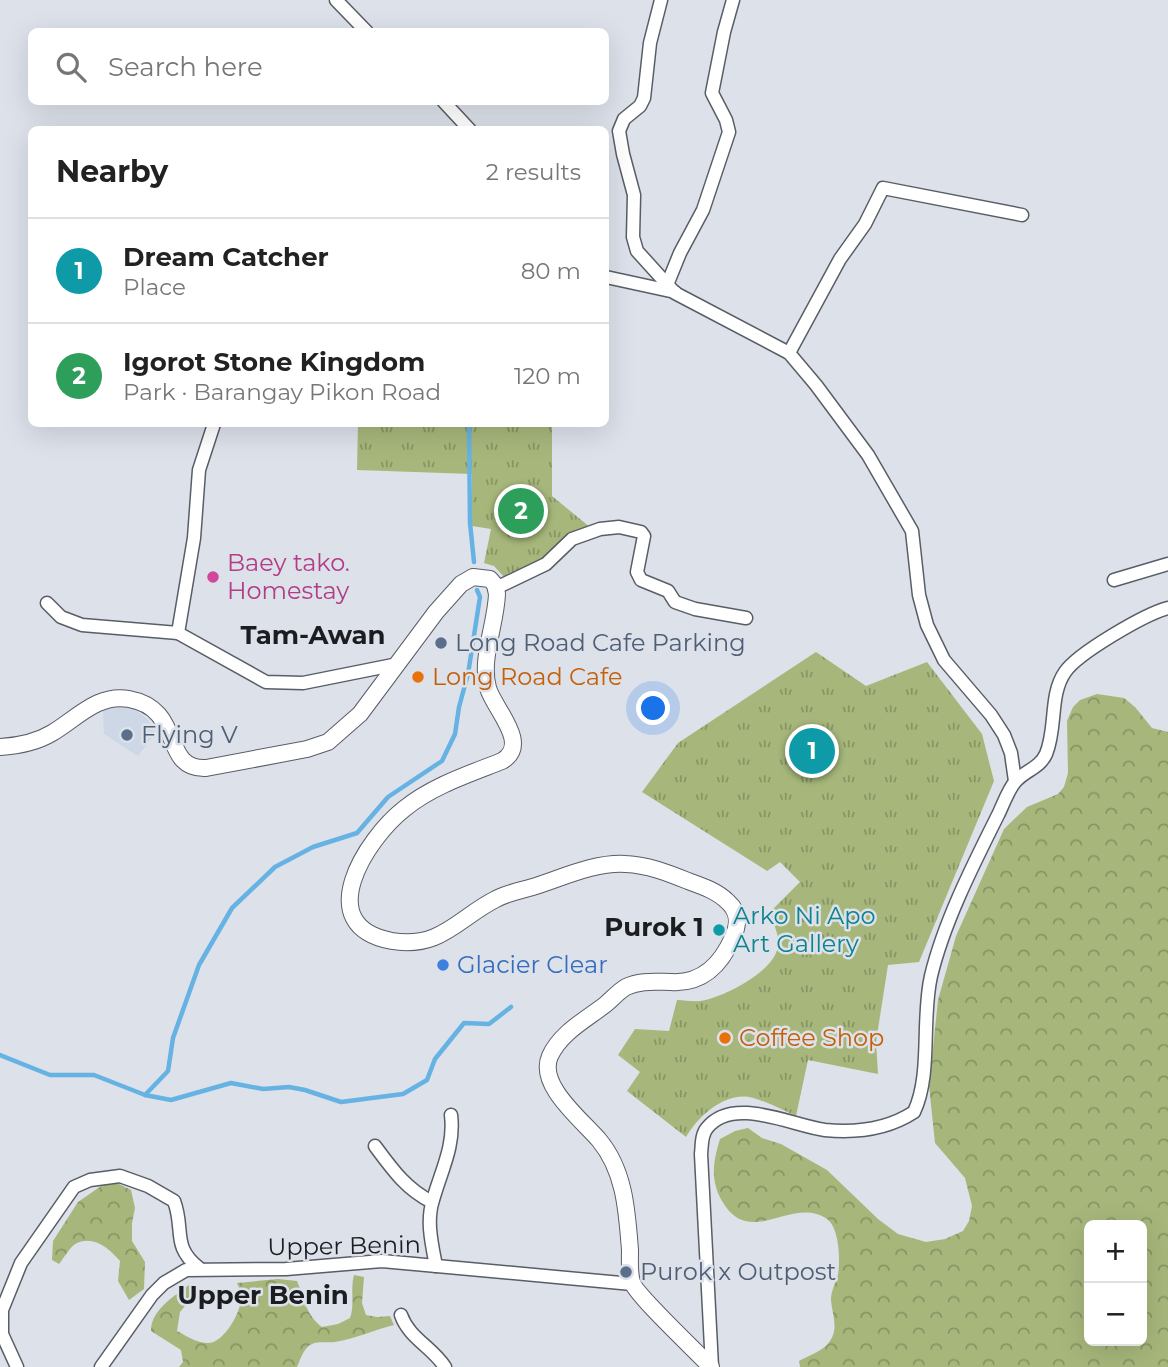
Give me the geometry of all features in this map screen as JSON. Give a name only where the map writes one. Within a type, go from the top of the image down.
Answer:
[{"type":"main road","points":[[0,747],[34,741],[50,735],[96,704],[123,698],[141,703],[158,713],[180,758],[190,767],[206,768],[318,746],[339,734],[360,714],[436,612],[467,579],[486,577],[496,588],[486,681],[492,698],[510,729],[512,752],[502,761],[427,794],[394,818],[352,877],[349,906],[354,918],[368,932],[387,940],[419,943],[445,933],[488,903],[505,895],[597,867],[626,864],[662,871],[702,886],[724,898],[733,907],[737,917],[735,932],[725,955],[709,971],[690,982],[649,982],[624,989],[563,1037],[551,1053],[547,1065],[549,1078],[557,1092],[606,1149],[618,1174],[628,1228],[632,1284],[712,1367]]},
{"type":"street","points":[[335,0],[363,28]]},
{"type":"street","points":[[661,0],[650,43],[644,98],[640,106],[624,119],[619,131],[634,195],[633,237],[637,251],[671,289]]},
{"type":"street","points":[[671,289],[680,253],[703,210],[729,132],[712,93],[733,0]]},
{"type":"street","points":[[447,105],[466,126]]},
{"type":"street","points":[[789,353],[840,259],[865,224],[883,188],[1022,215]]},
{"type":"street","points":[[609,278],[671,289],[789,353],[816,385],[868,455],[905,517],[912,531],[919,595],[927,625],[944,660],[991,715],[1004,735],[1011,753],[1015,781]]},
{"type":"street","points":[[178,634],[194,538],[199,470],[213,427]]},
{"type":"street","points":[[496,588],[546,564],[572,538],[600,529],[628,528],[641,532],[644,536],[637,572],[641,580],[668,591],[675,603],[746,618]]},
{"type":"street","points":[[1114,580],[1168,564]]},
{"type":"street","points":[[47,603],[61,617],[82,625],[178,634],[266,682],[303,683],[398,664]]},
{"type":"street","points":[[712,1367],[701,1154],[702,1139],[707,1128],[719,1119],[746,1112],[827,1130],[863,1130],[887,1126],[914,1112],[922,1090],[925,1016],[937,955],[977,856],[1015,781],[1034,770],[1045,756],[1057,688],[1070,666],[1109,638],[1155,612],[1168,608]]},
{"type":"street","points":[[436,1266],[430,1223],[432,1202],[450,1146],[453,1129],[451,1115]]},
{"type":"street","points":[[375,1146],[403,1182],[416,1194],[432,1202]]},
{"type":"street","points":[[16,1367],[2,1334],[2,1310],[21,1263],[74,1187],[90,1180],[120,1176],[148,1186],[174,1201],[178,1211],[182,1251],[199,1268]]},
{"type":"street","name":"Upper Benin","points":[[102,1367],[152,1294],[176,1274],[186,1270],[286,1269],[382,1261],[632,1284]]},
{"type":"street","points":[[401,1315],[411,1333],[441,1360],[445,1367]]},
{"type":"shaded area","points":[[114,707],[130,707],[148,720],[155,733],[138,756],[104,734],[103,711]]},
{"type":"green space","points":[[358,427],[552,427],[552,496],[591,528],[540,563],[505,578],[494,566],[484,563],[491,529],[472,526],[472,474],[357,470]]},
{"type":"green space","points":[[816,652],[866,686],[927,662],[982,734],[994,781],[919,962],[888,965],[876,1042],[878,1074],[808,1060],[796,1116],[761,1100],[739,1097],[721,1103],[704,1114],[686,1137],[627,1091],[640,1072],[618,1055],[635,1029],[669,1031],[677,1000],[700,1001],[720,995],[744,983],[766,967],[773,959],[778,945],[769,913],[800,882],[780,862],[767,871],[642,792],[678,743]]},
{"type":"green space","points":[[1097,694],[1124,698],[1152,728],[1168,732],[1168,1367],[800,1367],[799,1361],[824,1347],[833,1336],[831,1297],[837,1279],[839,1256],[835,1230],[827,1219],[814,1213],[800,1213],[758,1222],[745,1221],[733,1215],[722,1201],[714,1178],[714,1163],[720,1139],[748,1128],[762,1138],[781,1144],[827,1170],[878,1219],[898,1234],[926,1242],[945,1239],[963,1231],[969,1221],[972,1206],[965,1178],[935,1143],[929,1086],[938,1000],[956,936],[1004,829],[1027,807],[1058,794],[1064,787],[1068,773],[1067,721],[1073,707],[1080,700]]},
{"type":"green space","points":[[117,1183],[131,1190],[135,1208],[132,1241],[145,1262],[144,1289],[129,1300],[118,1281],[120,1261],[101,1244],[83,1241],[72,1247],[59,1264],[52,1260],[53,1241],[78,1202],[104,1184]]},
{"type":"green space","points":[[354,1275],[364,1277],[362,1303],[366,1315],[390,1316],[394,1325],[342,1341],[312,1344],[297,1367],[179,1367],[183,1362],[181,1350],[151,1331],[159,1310],[189,1285],[194,1295],[180,1312],[177,1331],[201,1342],[215,1341],[227,1331],[240,1307],[241,1293],[237,1283],[278,1279],[297,1281],[309,1312],[322,1327],[338,1324],[350,1318]]},
{"type":"waterway","points":[[469,427],[470,523],[474,562]]},
{"type":"waterway","points":[[145,1095],[168,1071],[173,1038],[199,965],[232,908],[275,867],[313,847],[357,833],[388,797],[442,761],[455,734],[468,674],[480,597],[477,590]]},
{"type":"waterway","points":[[0,1055],[50,1075],[94,1075],[145,1095],[171,1100],[231,1083],[263,1089],[289,1087],[341,1102],[403,1094],[427,1080],[435,1059],[464,1023],[489,1024],[511,1007]]},
{"type":"place","name":"Igorot Stone Kingdom","points":[[521,511]]},
{"type":"place","name":"Baey tako. Homestay","points":[[213,577]]},
{"type":"place","name":"Long Road Cafe Parking","points":[[441,643]]},
{"type":"place","name":"Long Road Cafe","points":[[418,677]]},
{"type":"place","name":"Flying V","points":[[127,735]]},
{"type":"place","name":"Dream Catcher","points":[[812,751]]},
{"type":"place","name":"Arko Ni Apo Art Gallery","points":[[719,930]]},
{"type":"place","name":"Glacier Clear","points":[[443,965]]},
{"type":"place","name":"Coffee Shop","points":[[725,1038]]},
{"type":"place","name":"Purok x Outpost","points":[[626,1272]]},
{"type":"district","name":"Tam-Awan","points":[[313,635]]},
{"type":"district","name":"Purok 1","points":[[654,927]]},
{"type":"district","name":"Upper Benin","points":[[263,1295]]}]
